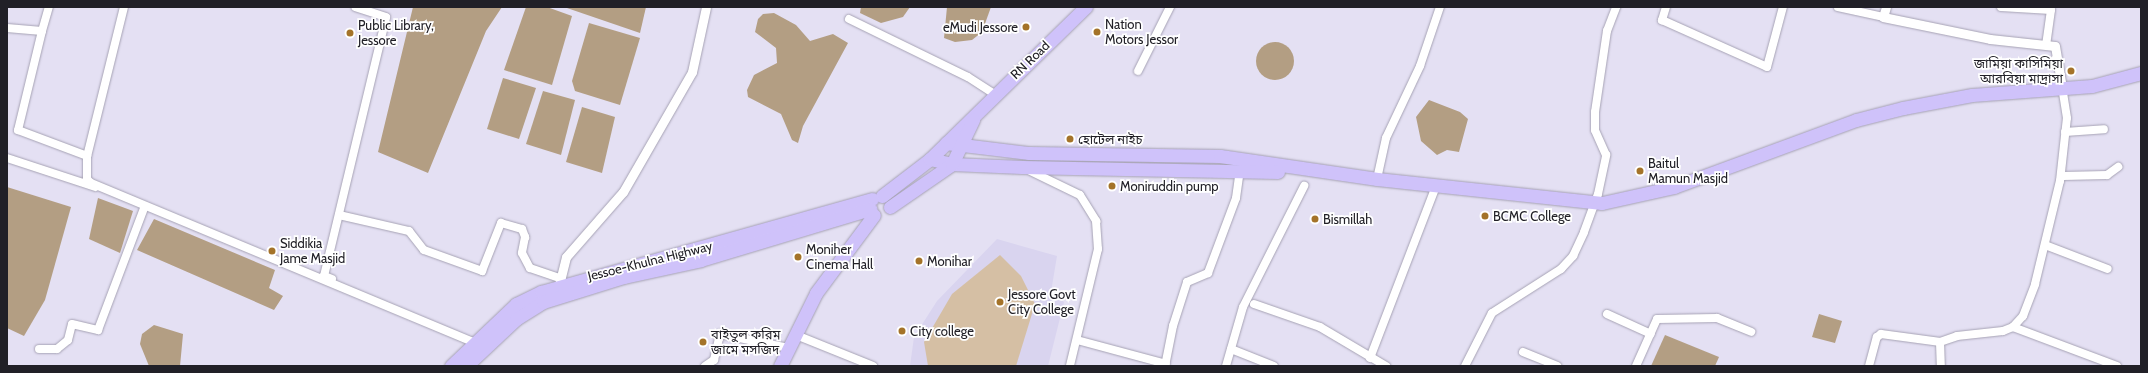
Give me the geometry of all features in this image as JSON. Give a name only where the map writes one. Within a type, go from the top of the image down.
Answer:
[{"type":"highway","name":"RN Road","points":[[946,143],[1086,7]]},
{"type":"highway","points":[[946,143],[962,147],[1029,153],[1220,156],[1378,179],[1595,203],[1674,187],[1876,115],[1938,100],[2092,86],[2141,73]]},
{"type":"highway","name":"RN Road","points":[[962,147],[976,114]]},
{"type":"highway","name":"Jessoe-Khulna Highway","points":[[451,366],[516,304],[557,288],[875,205],[930,159],[946,143]]},
{"type":"highway","points":[[875,205],[884,216],[890,207],[952,164],[962,147]]},
{"type":"highway","points":[[930,159],[952,164],[1022,167],[1332,173]]},
{"type":"highway","points":[[875,205],[890,207]]},
{"type":"highway","points":[[780,366],[816,293],[875,205]]},
{"type":"highway","name":"Jessoe-Khulna Highway","points":[[466,366],[516,319],[543,302],[557,288]]},
{"type":"street","points":[[49,7],[18,130],[88,156]]},
{"type":"street","points":[[100,189],[87,178],[88,156],[124,7]]},
{"type":"street","points":[[356,7],[386,17],[324,276],[477,342]]},
{"type":"street","points":[[339,215],[409,232],[424,250],[482,271],[501,223],[522,229],[525,237],[522,253],[530,268],[557,288],[566,257],[623,192],[692,72],[706,7]]},
{"type":"street","points":[[1138,71],[1170,7]]},
{"type":"street","points":[[1378,179],[1386,138],[1420,66],[1440,7]]},
{"type":"street","points":[[1465,366],[1492,313],[1560,269],[1573,256],[1595,203],[1606,155],[1595,130],[1595,112],[1607,31],[1616,7]]},
{"type":"street","points":[[1666,7],[1662,20],[1767,67],[1783,7]]},
{"type":"street","points":[[1838,7],[1990,39],[2056,47],[2062,88],[2065,132],[2060,182],[2045,245],[2025,310],[2013,327]]},
{"type":"street","points":[[1883,17],[1886,7]]},
{"type":"street","points":[[2001,7],[2051,8],[2046,45]]},
{"type":"street","points":[[849,19],[968,77],[996,95]]},
{"type":"street","points":[[7,28],[42,31]]},
{"type":"street","points":[[2065,132],[2104,129]]},
{"type":"street","points":[[7,158],[100,189],[477,342]]},
{"type":"street","points":[[1022,167],[1080,196],[1096,221],[1098,249],[1070,366]]},
{"type":"street","points":[[2063,176],[2107,175],[2118,167]]},
{"type":"street","points":[[1077,340],[1165,365],[1187,282],[1208,273],[1236,198],[1240,171]]},
{"type":"street","points":[[1226,366],[1243,307],[1304,186]]},
{"type":"street","points":[[1370,358],[1436,186]]},
{"type":"street","points":[[39,349],[57,349],[68,340],[72,324],[98,330],[144,208]]},
{"type":"street","points":[[2045,245],[2108,269]]},
{"type":"street","points":[[1254,304],[1320,327],[1370,358],[1386,366]]},
{"type":"street","points":[[1607,314],[1651,334]]},
{"type":"street","points":[[1636,366],[1657,319],[1668,317],[1717,318],[1751,332]]},
{"type":"street","points":[[1869,366],[1877,337],[1882,334],[1940,342],[2013,327],[2117,366]]},
{"type":"street","points":[[705,366],[714,360],[720,334],[788,348]]},
{"type":"street","points":[[796,335],[873,366]]},
{"type":"street","points":[[1940,342],[1941,366]]},
{"type":"street","points":[[1231,349],[1274,366]]},
{"type":"street","points":[[1523,352],[1557,366]]},
{"type":"shaded area","points":[[413,7],[502,7],[486,31],[428,173],[378,152]]},
{"type":"shaded area","points":[[526,7],[547,7],[572,16],[552,85],[504,70]]},
{"type":"shaded area","points":[[564,7],[646,7],[640,33]]},
{"type":"shaded area","points":[[861,7],[910,7],[903,17],[881,23],[860,13]]},
{"type":"shaded area","points":[[947,7],[991,7],[982,32],[972,40],[955,42],[944,38]]},
{"type":"shaded area","points":[[774,13],[796,25],[810,41],[833,34],[848,43],[803,126],[798,143],[792,140],[781,114],[748,97],[747,90],[754,75],[777,63],[776,48],[755,32],[758,19],[763,14]]},
{"type":"shaded area","points":[[589,23],[640,38],[620,105],[575,91],[572,81]]},
{"type":"shaded area","points":[[1271,42],[1279,42],[1289,47],[1293,54],[1293,68],[1289,75],[1279,80],[1271,80],[1261,75],[1259,72],[1256,65],[1256,57],[1261,47],[1264,45]]},
{"type":"shaded area","points":[[503,78],[536,88],[519,139],[487,129]]},
{"type":"shaded area","points":[[543,91],[575,100],[561,155],[526,144]]},
{"type":"shaded area","points":[[1429,100],[1460,112],[1468,119],[1459,152],[1447,150],[1437,155],[1421,141],[1416,117]]},
{"type":"shaded area","points":[[582,107],[615,117],[602,173],[566,162]]},
{"type":"shaded area","points":[[7,187],[71,207],[45,300],[24,336],[7,328]]},
{"type":"shaded area","points":[[98,198],[133,211],[120,253],[89,239]]},
{"type":"shaded area","points":[[154,219],[275,270],[269,288],[283,296],[274,310],[137,250]]},
{"type":"shaded area","name":"Jessore Govt City College","points":[[997,239],[1057,256],[1051,292],[1064,302],[1048,366],[910,366],[914,337],[937,301]]},
{"type":"shaded area","points":[[1000,255],[1021,276],[1035,304],[1016,366],[928,366],[924,342],[952,294]]},
{"type":"shaded area","points":[[1819,314],[1842,321],[1835,343],[1812,337]]},
{"type":"shaded area","points":[[154,325],[183,334],[180,366],[149,366],[140,344],[142,334]]},
{"type":"shaded area","points":[[1665,335],[1719,357],[1715,366],[1651,366]]},
{"type":"place","name":"eMudi Jessore","points":[[1026,27]]},
{"type":"place","name":"Nation Motors Jessor","points":[[1097,32]]},
{"type":"place","name":"Public Library, Jessore","points":[[350,33]]},
{"type":"place","name":"জামিয়া কাসিমিয়া আরবিয়া মাদ্রাসা","points":[[2071,71]]},
{"type":"place","name":"হোটেল নাইচ","points":[[1070,139]]},
{"type":"place","name":"Baitul Mamun Masjid","points":[[1640,171]]},
{"type":"place","name":"Moniruddin pump","points":[[1112,186]]},
{"type":"place","name":"BCMC College","points":[[1485,216]]},
{"type":"place","name":"Bismillah","points":[[1315,219]]},
{"type":"place","name":"Siddikia Jame Masjid","points":[[272,251]]},
{"type":"place","name":"Moniher Cinema Hall","points":[[798,257]]},
{"type":"place","name":"Monihar","points":[[919,261]]},
{"type":"place","name":"Jessore Govt City College","points":[[1000,302]]},
{"type":"place","name":"City college","points":[[902,331]]},
{"type":"place","name":"বাইতুল করিম জামে মসজিদ","points":[[703,342]]}]
